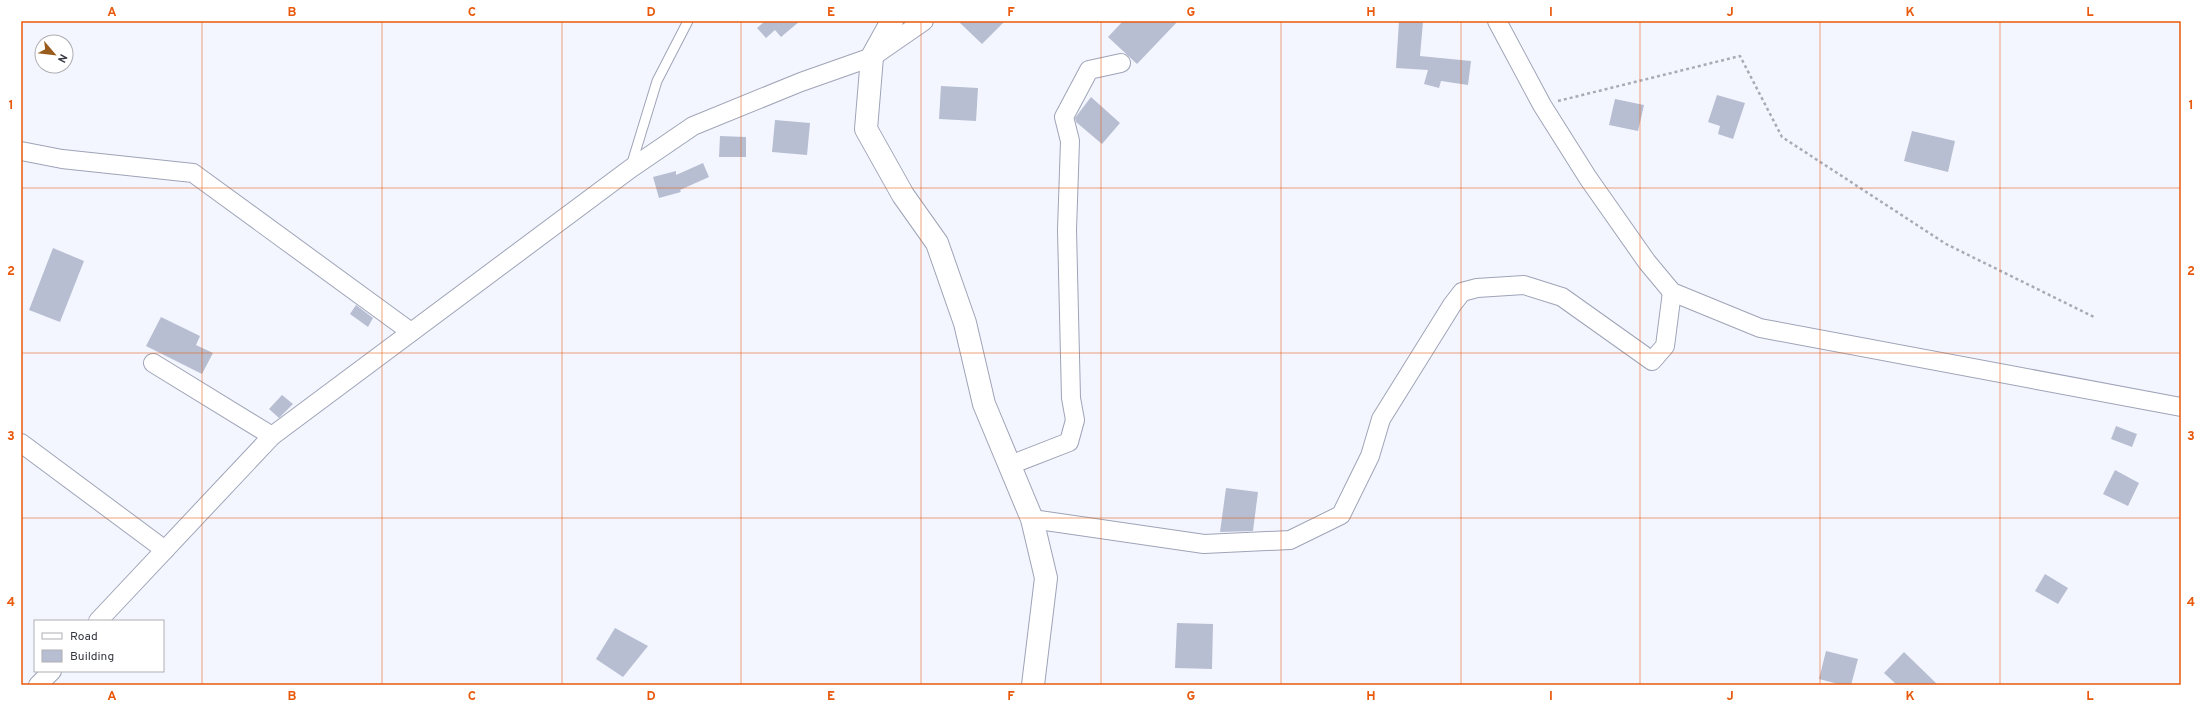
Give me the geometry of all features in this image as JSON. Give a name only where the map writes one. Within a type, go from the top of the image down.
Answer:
[{"type":"street","points":[[892,21],[872,57],[866,129],[903,195],[936,243],[966,323],[984,404],[1032,519],[1046,578],[1033,685]]},
{"type":"street","points":[[99,620],[272,436],[630,169],[693,126],[801,82],[872,57],[924,21]]},
{"type":"street","points":[[1498,21],[1542,105],[1588,178],[1647,262],[1672,292],[1760,328],[2181,407]]},
{"type":"street","points":[[1010,465],[1069,442],[1075,420],[1071,398],[1067,230],[1070,141],[1064,117],[1089,70],[1121,63]]},
{"type":"street","points":[[21,151],[62,159],[193,173],[411,332]]},
{"type":"street","points":[[1032,519],[1204,544],[1290,540],[1341,515],[1370,456],[1381,419],[1452,304],[1462,292],[1477,288],[1524,285],[1562,297],[1652,361],[1665,346],[1672,292]]},
{"type":"street","points":[[153,363],[272,436]]},
{"type":"street","points":[[21,443],[165,550]]},
{"type":"street","points":[[38,685],[51,672]]},
{"type":"lane","points":[[630,169],[657,81],[688,21]]},
{"type":"path","points":[[1542,105],[1740,56],[1782,137],[1946,244],[2094,317]]},
{"type":"building","points":[[765,21],[800,21],[781,37],[775,30],[766,38],[757,28]]},
{"type":"building","points":[[958,21],[1005,21],[982,44]]},
{"type":"building","points":[[1123,21],[1178,21],[1137,64],[1108,37]]},
{"type":"building","points":[[1399,21],[1423,22],[1420,56],[1471,61],[1468,85],[1441,81],[1439,88],[1424,84],[1428,70],[1396,68]]},
{"type":"building","points":[[941,86],[978,88],[976,121],[939,119]]},
{"type":"building","points":[[1717,95],[1745,103],[1733,139],[1718,134],[1720,126],[1708,122]]},
{"type":"building","points":[[1091,97],[1120,123],[1102,144],[1076,122],[1075,118]]},
{"type":"building","points":[[1615,99],[1644,105],[1638,131],[1609,125]]},
{"type":"building","points":[[775,120],[810,123],[807,155],[772,152]]},
{"type":"building","points":[[1912,131],[1955,141],[1948,172],[1904,161]]},
{"type":"building","points":[[720,136],[746,137],[746,157],[719,157]]},
{"type":"building","points":[[703,163],[709,177],[680,190],[681,192],[659,198],[653,177],[676,171],[676,175]]},
{"type":"building","points":[[53,248],[84,261],[60,322],[29,310]]},
{"type":"building","points":[[356,305],[373,318],[368,327],[350,314]]},
{"type":"building","points":[[161,317],[200,336],[196,345],[213,353],[202,374],[146,346]]},
{"type":"building","points":[[282,395],[293,404],[279,418],[269,409]]},
{"type":"building","points":[[2116,426],[2137,434],[2132,447],[2111,439]]},
{"type":"building","points":[[2115,470],[2139,483],[2128,506],[2103,494]]},
{"type":"building","points":[[1226,488],[1258,492],[1253,531],[1220,532]]},
{"type":"building","points":[[2045,574],[2068,588],[2058,604],[2035,591]]},
{"type":"building","points":[[1177,623],[1213,624],[1212,669],[1175,668]]},
{"type":"building","points":[[615,628],[648,646],[623,677],[596,659]]},
{"type":"building","points":[[1826,651],[1858,659],[1851,685],[1842,685],[1819,679]]},
{"type":"building","points":[[1904,652],[1938,685],[1897,685],[1884,673]]}]
